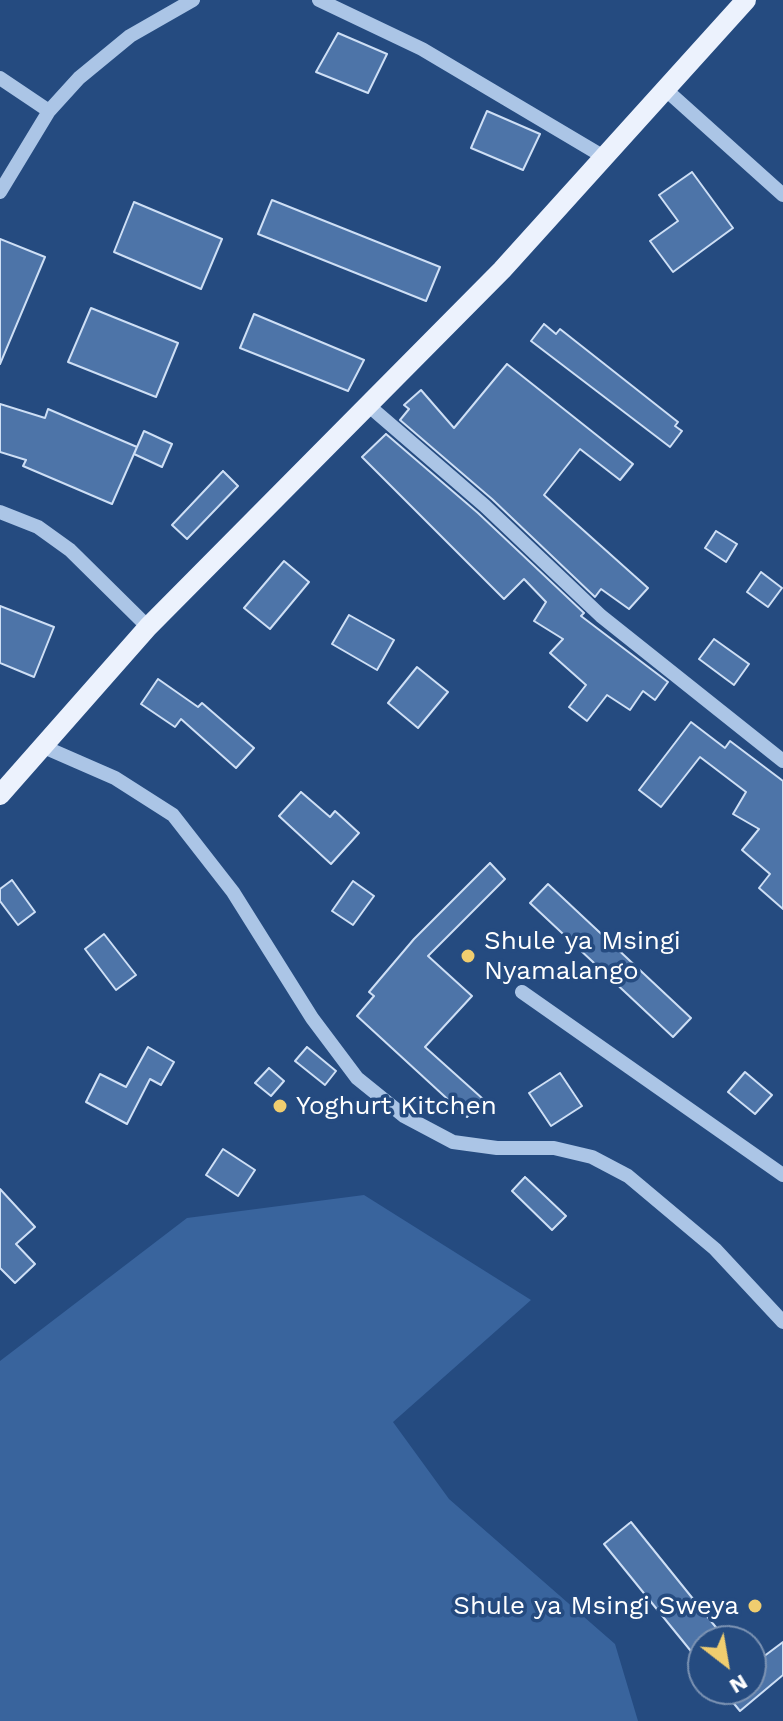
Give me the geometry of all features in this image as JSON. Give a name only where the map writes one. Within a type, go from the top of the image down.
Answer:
[{"type":"main road","points":[[0,795],[148,627],[502,270],[746,0]]},
{"type":"street","points":[[0,192],[49,111],[79,78],[130,36],[193,0]]},
{"type":"street","points":[[319,0],[422,49],[604,157]]},
{"type":"street","points":[[0,78],[49,111]]},
{"type":"street","points":[[665,89],[783,195]]},
{"type":"street","points":[[369,406],[485,506],[601,616],[783,761]]},
{"type":"street","points":[[0,512],[38,527],[70,550],[148,627]]},
{"type":"street","points":[[44,747],[115,778],[173,815],[233,892],[312,1018],[357,1078],[404,1116],[453,1142],[497,1148],[554,1148],[592,1157],[616,1169],[679,1215],[783,1322]]},
{"type":"street","points":[[522,992],[783,1175]]},
{"type":"shaded area","points":[[364,1195],[531,1300],[393,1422],[449,1499],[615,1644],[638,1721],[0,1721],[0,1361],[187,1218]]},
{"type":"building","points":[[338,33],[387,54],[368,93],[316,72]]},
{"type":"building","points":[[487,111],[540,134],[523,170],[471,148]]},
{"type":"building","points":[[692,172],[733,228],[673,272],[650,241],[678,221],[659,195]]},
{"type":"building","points":[[272,200],[440,267],[426,301],[258,234]]},
{"type":"building","points":[[134,202],[222,239],[201,289],[114,252]]},
{"type":"building","points":[[0,239],[45,257],[0,364]]},
{"type":"building","points":[[91,308],[178,343],[156,397],[68,362]]},
{"type":"building","points":[[254,314],[364,360],[348,391],[240,348]]},
{"type":"building","points":[[544,324],[556,334],[560,329],[678,422],[675,426],[682,431],[670,447],[531,341]]},
{"type":"building","points":[[507,364],[633,464],[620,480],[580,449],[544,495],[648,588],[629,609],[601,589],[595,597],[492,499],[400,420],[409,409],[404,405],[421,390],[454,428]]},
{"type":"building","points":[[0,404],[45,418],[48,409],[137,447],[112,504],[23,466],[26,460],[0,452]]},
{"type":"building","points":[[144,431],[172,444],[162,467],[134,454]]},
{"type":"building","points":[[386,434],[478,513],[584,613],[581,616],[668,682],[655,700],[643,691],[630,710],[607,695],[587,721],[569,707],[586,685],[550,653],[563,639],[534,621],[546,602],[524,579],[504,599],[362,457]]},
{"type":"building","points":[[223,471],[238,486],[187,539],[172,525]]},
{"type":"building","points":[[716,531],[737,544],[726,562],[705,548]]},
{"type":"building","points":[[284,561],[309,582],[270,629],[244,608]]},
{"type":"building","points":[[761,572],[782,588],[768,607],[747,592]]},
{"type":"building","points":[[0,606],[54,627],[34,677],[0,663]]},
{"type":"building","points":[[349,615],[394,640],[377,670],[332,644]]},
{"type":"building","points":[[714,639],[749,664],[734,685],[699,659]]},
{"type":"building","points":[[417,667],[448,692],[418,728],[388,703]]},
{"type":"building","points":[[158,679],[198,707],[202,703],[254,748],[236,768],[181,719],[175,727],[141,704]]},
{"type":"building","points":[[691,722],[725,748],[730,741],[783,781],[783,909],[759,888],[770,874],[742,850],[759,829],[733,814],[746,792],[700,757],[661,807],[639,790]]},
{"type":"building","points":[[301,792],[330,817],[335,811],[359,833],[331,864],[279,816]]},
{"type":"building","points":[[490,863],[505,879],[428,956],[472,996],[425,1047],[483,1099],[467,1117],[357,1016],[374,996],[369,992],[414,939]]},
{"type":"building","points":[[12,880],[35,912],[18,925],[0,901],[0,889]]},
{"type":"building","points":[[353,881],[374,896],[353,925],[332,911]]},
{"type":"building","points":[[548,884],[691,1018],[673,1037],[530,903]]},
{"type":"building","points":[[104,934],[136,975],[116,990],[85,949]]},
{"type":"building","points":[[148,1047],[174,1062],[161,1085],[150,1079],[127,1124],[86,1102],[100,1074],[126,1087]]},
{"type":"building","points":[[307,1047],[336,1071],[325,1085],[295,1061]]},
{"type":"building","points":[[269,1068],[284,1081],[271,1096],[255,1083]]},
{"type":"building","points":[[745,1072],[772,1095],[755,1114],[728,1092]]},
{"type":"building","points":[[560,1073],[582,1106],[551,1126],[529,1093]]},
{"type":"building","points":[[223,1149],[255,1170],[238,1196],[206,1175]]},
{"type":"building","points":[[525,1177],[566,1216],[552,1230],[512,1191]]},
{"type":"building","points":[[0,1189],[35,1227],[16,1244],[35,1264],[15,1283],[0,1268]]},
{"type":"building","points":[[631,1522],[714,1625],[687,1625],[687,1646],[604,1544]]},
{"type":"building","points":[[783,1642],[783,1675],[767,1688],[767,1654]]},
{"type":"place","name":"Shule ya Msingi Nyamalango","points":[[468,956]]},
{"type":"place","name":"Yoghurt Kitchen","points":[[280,1106]]},
{"type":"place","name":"Shule ya Msingi Sweya","points":[[755,1606]]}]
